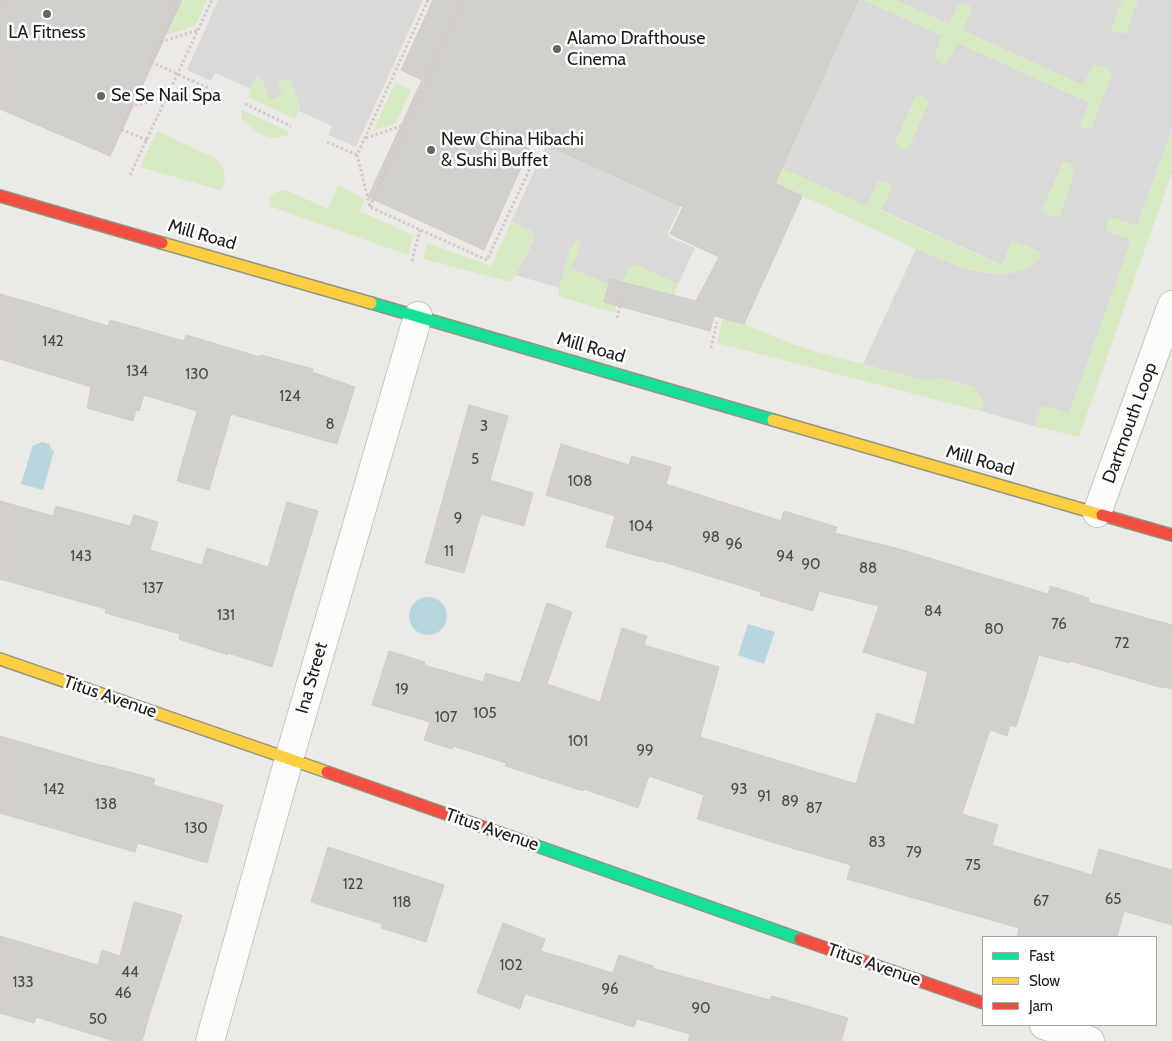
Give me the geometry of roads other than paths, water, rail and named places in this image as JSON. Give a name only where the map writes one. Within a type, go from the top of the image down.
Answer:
[{"type":"street","name":"Mill Road","points":[[0,196],[1172,535]]},
{"type":"street","name":"Dartmouth Loop","points":[[1097,513],[1172,305]]},
{"type":"street","name":"Ina Street","points":[[210,1041],[289,759],[418,316]]},
{"type":"street","name":"Titus Avenue","points":[[0,659],[982,1003]]},
{"type":"street","points":[[1047,1026],[1090,1041]]},
{"type":"water","points":[[42,442],[49,444],[54,451],[43,490],[21,484],[33,445]]},
{"type":"water","points":[[428,597],[442,602],[447,616],[442,630],[428,635],[414,630],[409,616],[414,602]]},
{"type":"water","points":[[748,624],[775,632],[764,664],[738,655]]},
{"type":"place","name":"LA Fitness","points":[[47,14]]},
{"type":"place","name":"Alamo Drafthouse Cinema","points":[[557,49]]},
{"type":"place","name":"Se Se Nail Spa","points":[[101,96]]},
{"type":"place","name":"New China Hibachi & Sushi Buffet","points":[[431,150]]}]
